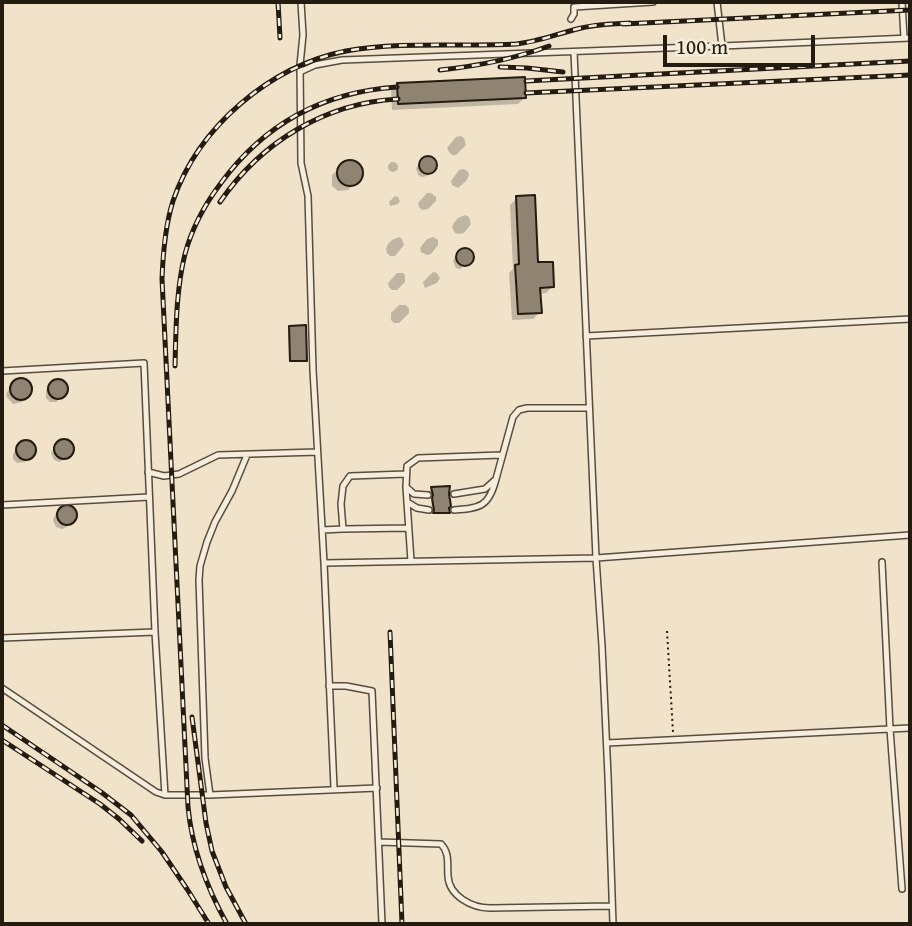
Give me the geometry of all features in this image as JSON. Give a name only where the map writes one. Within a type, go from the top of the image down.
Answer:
[{"type":"lane","points":[[301,2],[301,163],[308,196],[317,452],[334,789]]},
{"type":"lane","points":[[571,19],[574,4],[653,2]]},
{"type":"lane","points":[[717,2],[722,46]]},
{"type":"lane","points":[[300,72],[315,65],[342,60],[907,38],[902,2]]},
{"type":"lane","points":[[573,52],[607,743],[613,924]]},
{"type":"lane","points":[[586,335],[910,319]]},
{"type":"lane","points":[[2,371],[144,363],[165,795]]},
{"type":"lane","points":[[454,510],[473,508],[485,503],[492,494],[513,417],[520,410],[589,408]]},
{"type":"lane","points":[[148,472],[172,475],[188,471],[218,455],[317,452]]},
{"type":"lane","points":[[211,795],[205,758],[199,629],[200,573],[206,542],[247,455]]},
{"type":"lane","points":[[411,561],[407,466],[418,458],[501,455]]},
{"type":"lane","points":[[343,530],[343,486],[350,476],[406,474]]},
{"type":"lane","points":[[454,494],[485,489],[496,479]]},
{"type":"lane","points":[[406,486],[414,494],[428,495]]},
{"type":"lane","points":[[2,505],[149,497]]},
{"type":"lane","points":[[407,502],[417,508],[429,510]]},
{"type":"lane","points":[[322,530],[408,528]]},
{"type":"lane","points":[[324,563],[596,558],[910,535]]},
{"type":"lane","points":[[882,562],[890,729],[902,889]]},
{"type":"lane","points":[[2,638],[155,632]]},
{"type":"lane","points":[[329,686],[372,691],[382,924]]},
{"type":"lane","points":[[2,688],[156,792],[165,795],[377,788]]},
{"type":"lane","points":[[607,743],[910,728]]},
{"type":"lane","points":[[379,842],[441,844],[447,852],[449,883],[459,896],[476,907],[612,906]]},
{"type":"path","points":[[667,631],[674,740]]},
{"type":"building","points":[[525,77],[526,98],[398,104],[397,83]]},
{"type":"building","points":[[428,156],[434,159],[437,165],[434,171],[428,174],[422,171],[419,165],[422,159]]},
{"type":"building","points":[[350,160],[359,164],[363,173],[359,182],[350,186],[341,182],[337,173],[341,164]]},
{"type":"building","points":[[535,195],[538,262],[553,262],[554,287],[540,288],[542,313],[518,314],[515,265],[519,264],[516,196]]},
{"type":"building","points":[[465,248],[471,251],[474,257],[471,263],[465,266],[459,263],[456,257],[459,251]]},
{"type":"building","points":[[306,325],[307,361],[290,361],[289,326]]},
{"type":"building","points":[[21,378],[29,381],[32,389],[29,397],[21,400],[13,397],[10,389],[13,381]]},
{"type":"building","points":[[58,379],[65,382],[68,389],[65,396],[58,399],[51,396],[48,389],[51,382]]},
{"type":"building","points":[[64,439],[71,442],[74,449],[71,456],[64,459],[57,456],[54,449],[57,442]]},
{"type":"building","points":[[26,440],[33,443],[36,450],[33,457],[26,460],[19,457],[16,450],[19,443]]},
{"type":"building","points":[[450,486],[450,513],[433,513],[431,487]]},
{"type":"building","points":[[67,505],[74,508],[77,515],[74,522],[67,525],[60,522],[57,515],[60,508]]},
{"type":"railway","points":[[278,2],[280,38]]},
{"type":"railway","points":[[623,24],[910,10]]},
{"type":"railway","points":[[227,924],[202,868],[188,807],[162,279],[168,220],[184,174],[200,148],[240,104],[290,70],[318,59],[346,51],[388,46],[516,44],[590,26],[630,23]]},
{"type":"railway","points":[[440,70],[496,61],[549,46]]},
{"type":"railway","points":[[526,81],[910,61]]},
{"type":"railway","points":[[500,67],[563,72]]},
{"type":"railway","points":[[526,93],[910,75]]},
{"type":"railway","points":[[175,366],[178,296],[185,254],[200,217],[221,183],[257,143],[298,114],[344,96],[397,87]]},
{"type":"railway","points":[[220,202],[255,161],[297,129],[345,108],[398,99]]},
{"type":"railway","points":[[390,632],[402,924]]},
{"type":"railway","points":[[192,717],[212,851],[226,887],[246,924]]},
{"type":"railway","points":[[2,725],[131,815],[162,852],[209,924]]},
{"type":"railway","points":[[2,740],[100,804],[142,841]]}]
